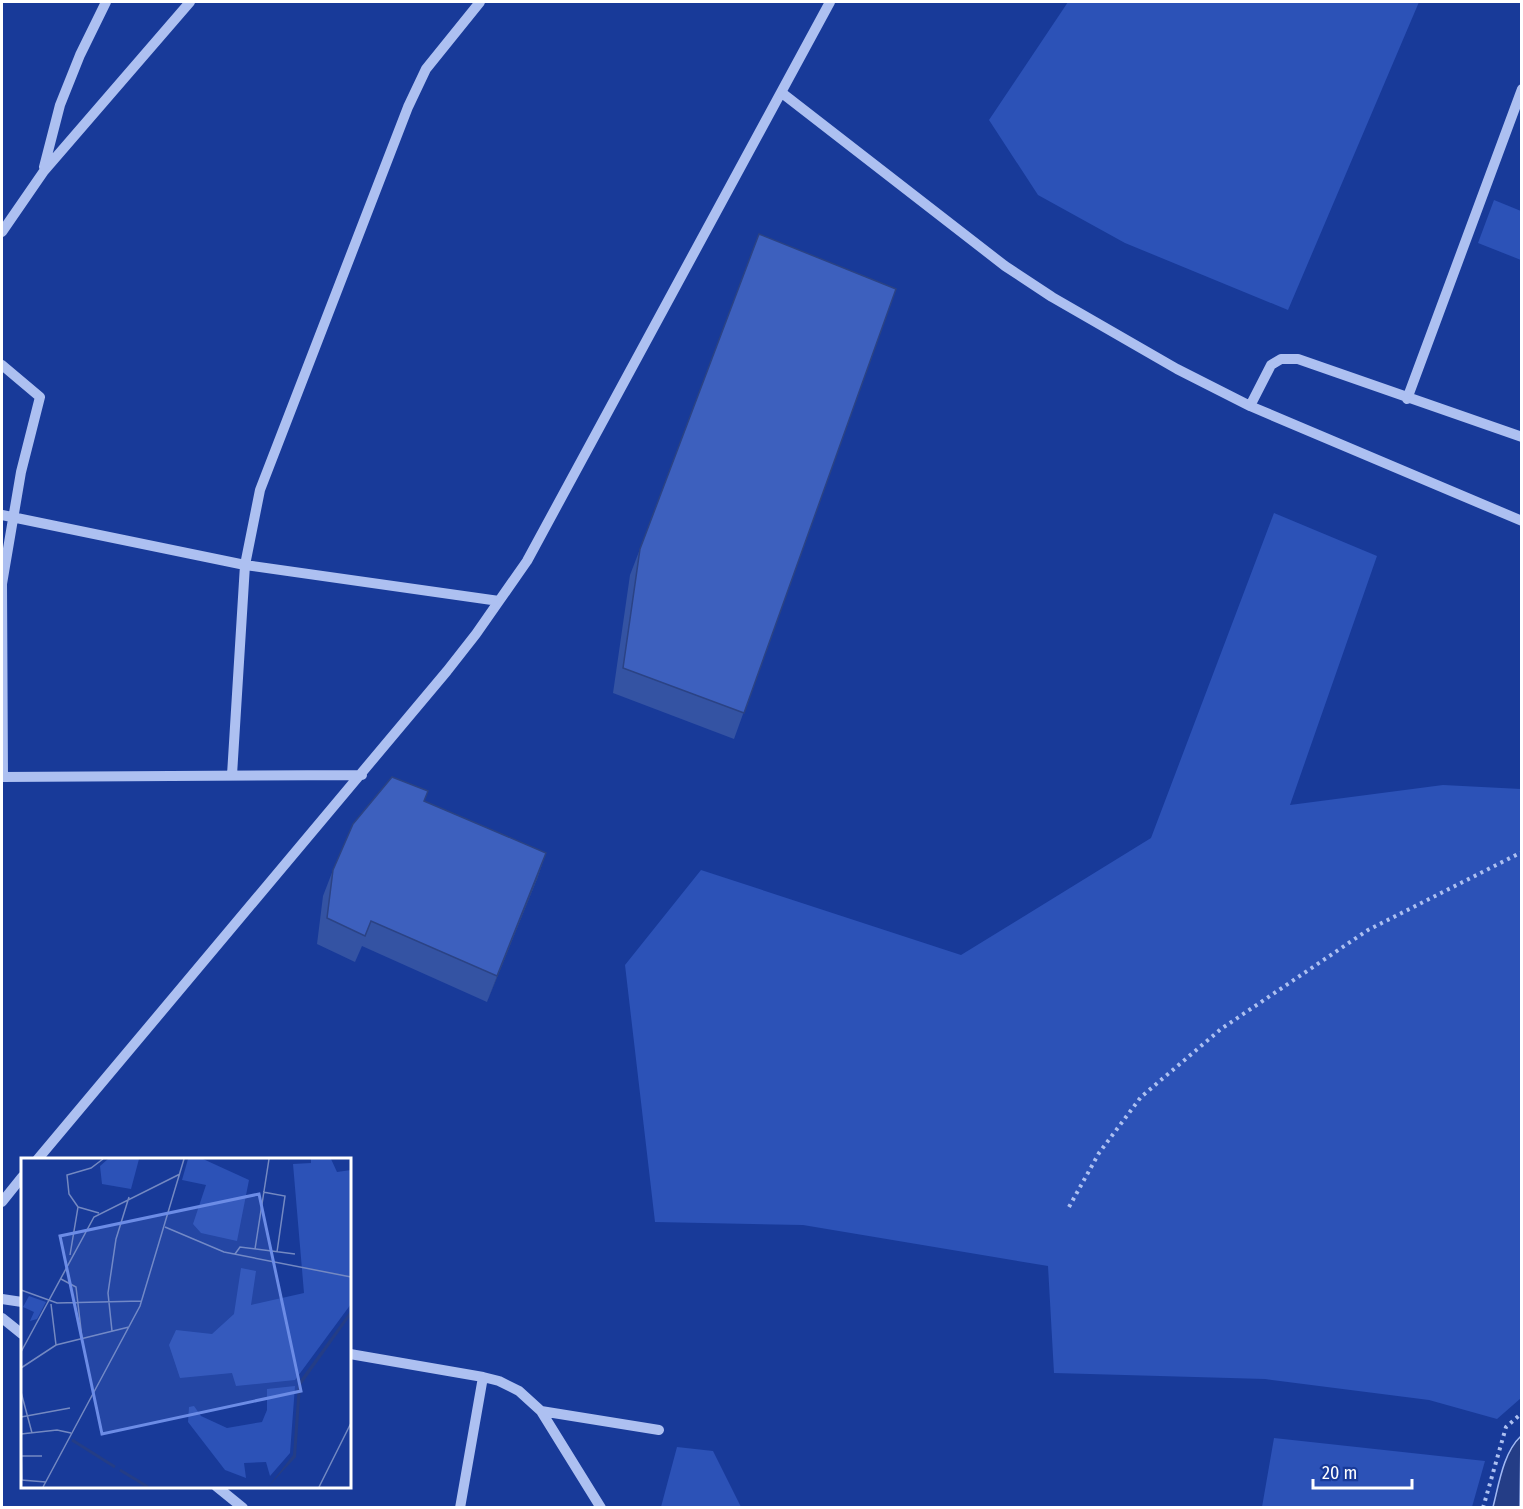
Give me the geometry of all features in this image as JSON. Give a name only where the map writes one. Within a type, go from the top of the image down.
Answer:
[{"type":"street","points":[[44,171],[60,105],[80,55],[106,2]]},
{"type":"street","points":[[2,232],[44,171],[190,2]]},
{"type":"street","points":[[232,776],[245,565],[260,490],[408,107],[426,69],[480,2]]},
{"type":"street","points":[[39,1158],[362,775],[447,671],[527,561],[830,2]]},
{"type":"street","points":[[1407,399],[1521,89]]},
{"type":"street","points":[[782,93],[1005,266],[1052,297],[1177,369],[1250,406],[1521,521]]},
{"type":"street","points":[[1250,406],[1270,365],[1281,359],[1298,359],[1521,437]]},
{"type":"street","points":[[2,365],[40,397],[7,516],[2,584],[2,777],[362,775]]},
{"type":"street","points":[[7,516],[245,565],[499,601]]},
{"type":"street","points":[[2,1202],[21,1178]]},
{"type":"street","points":[[2,1299],[21,1302]]},
{"type":"street","points":[[2,1318],[21,1334]]},
{"type":"street","points":[[351,1354],[483,1377],[499,1381],[519,1391],[541,1411],[601,1508]]},
{"type":"street","points":[[460,1508],[483,1377]]},
{"type":"street","points":[[541,1411],[659,1430]]},
{"type":"street","points":[[218,1488],[243,1508]]},
{"type":"path","points":[[1069,1208],[1099,1154],[1141,1097],[1221,1029],[1368,930],[1521,852]]},
{"type":"path","points":[[1483,1508],[1506,1427],[1521,1413]]},
{"type":"shaded area","points":[[1068,2],[1419,2],[1288,310],[1125,243],[1038,195],[989,120]]},
{"type":"shaded area","points":[[1494,200],[1521,211],[1521,260],[1478,243]]},
{"type":"shaded area","points":[[1274,513],[1377,556],[1290,805],[1443,785],[1521,789],[1521,1398],[1497,1419],[1429,1400],[1265,1379],[1054,1373],[1048,1266],[803,1225],[655,1222],[625,965],[701,870],[961,955],[1151,838]]},
{"type":"shaded area","points":[[1521,1436],[1520,1507],[1493,1507],[1506,1460]]},
{"type":"shaded area","points":[[1274,1438],[1485,1461],[1472,1507],[1262,1507]]},
{"type":"shaded area","points":[[677,1447],[713,1451],[741,1507],[661,1507]]},
{"type":"building","points":[[759,234],[896,289],[744,713],[623,668],[640,549]]},
{"type":"building","points":[[392,777],[428,791],[424,801],[546,853],[497,976],[371,921],[365,936],[327,918],[333,870],[353,824]]}]
